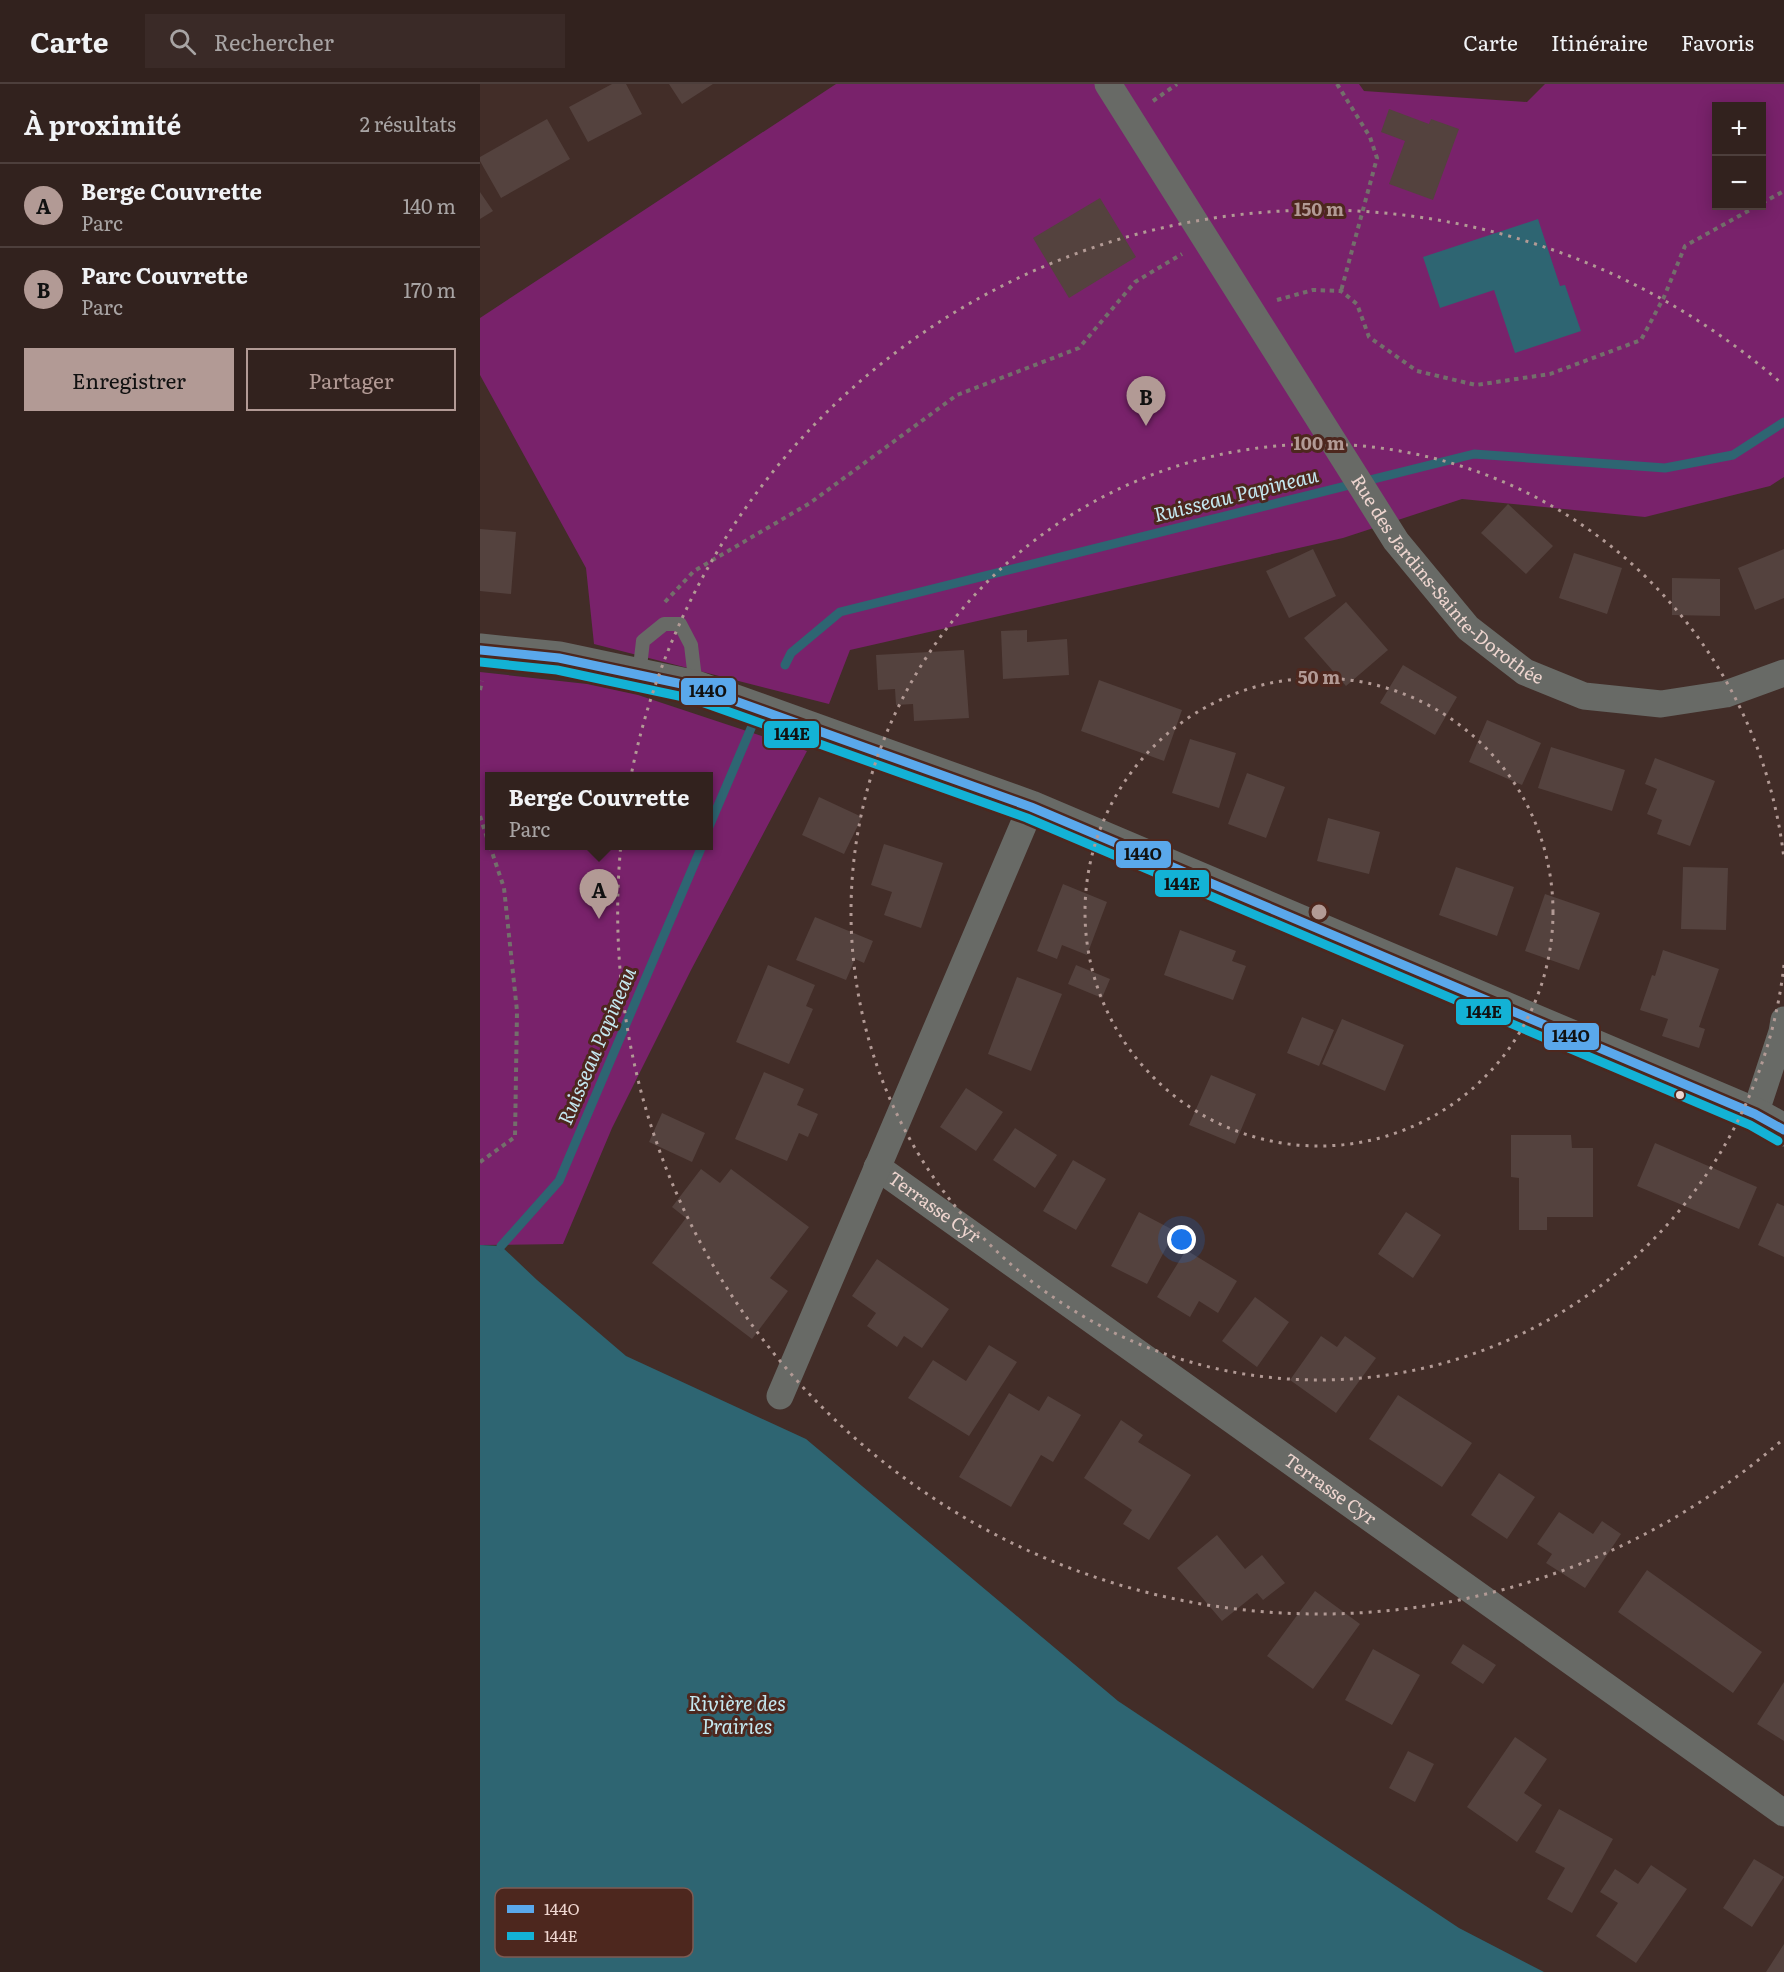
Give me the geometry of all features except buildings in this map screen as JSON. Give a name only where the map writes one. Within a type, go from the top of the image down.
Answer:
[{"type":"street","name":"Rue des Jardins-Sainte-Dorothée","points":[[1108,84],[1396,541],[1468,628],[1525,672],[1584,696],[1661,705],[1726,694],[1784,673]]},
{"type":"street","points":[[480,650],[559,658],[696,687],[1031,807],[1755,1114],[1784,1130]]},
{"type":"street","name":"Terrasse Cyr","points":[[780,1396],[1031,807]]},
{"type":"street","points":[[1755,1114],[1784,1020]]},
{"type":"street","name":"Terrasse Cyr","points":[[877,1167],[1784,1813]]},
{"type":"lane","points":[[639,675],[643,641],[664,624],[680,624],[691,645],[696,687]]},
{"type":"path","points":[[1337,84],[1370,137],[1377,158],[1341,291]]},
{"type":"path","points":[[1766,200],[1784,191]]},
{"type":"path","points":[[1249,308],[1313,290],[1341,291],[1357,304],[1369,337],[1417,371],[1476,385],[1550,374],[1641,340],[1664,297],[1685,246],[1750,210]]},
{"type":"path","points":[[664,624],[664,603],[694,571],[810,503],[957,395],[1079,348],[1136,282],[1206,240]]},
{"type":"path","points":[[480,816],[485,830]]},
{"type":"path","points":[[480,1162],[515,1137],[517,1011],[504,888],[492,850]]},
{"type":"shaded area","points":[[836,84],[1359,84],[1364,91],[1527,102],[1545,84],[1784,84],[1784,477],[1770,486],[1645,517],[1462,499],[1343,538],[850,650],[829,704],[594,644],[586,568],[480,375],[480,318]]},
{"type":"shaded area","points":[[480,672],[587,684],[638,695],[807,751],[691,970],[612,1128],[563,1244],[480,1245]]},
{"type":"water","points":[[1538,219],[1560,286],[1565,285],[1581,331],[1515,353],[1494,290],[1440,308],[1423,257]]},
{"type":"water","name":"Rivière des Prairies","points":[[480,1245],[501,1246],[626,1356],[806,1439],[1118,1701],[1459,1928],[1544,1972],[480,1972]]},
{"type":"waterway","name":"Ruisseau Papineau","points":[[785,665],[791,653],[840,612],[1474,454],[1665,468],[1733,455],[1784,422]]},
{"type":"waterway","name":"Ruisseau Papineau","points":[[713,817],[752,726]]},
{"type":"waterway","name":"Ruisseau Papineau","points":[[501,1246],[559,1181],[700,850]]},
{"type":"transit line","name":"144O","points":[[480,650],[559,658],[696,687],[1031,807],[1755,1114],[1784,1130]]},
{"type":"transit line","name":"144E","points":[[480,662],[557,670],[693,699],[1027,818],[1750,1125],[1778,1141]]},
{"type":"place","name":"Parc Couvrette","points":[[1146,426]]},
{"type":"place","name":"Berge Couvrette","points":[[599,919]]}]
